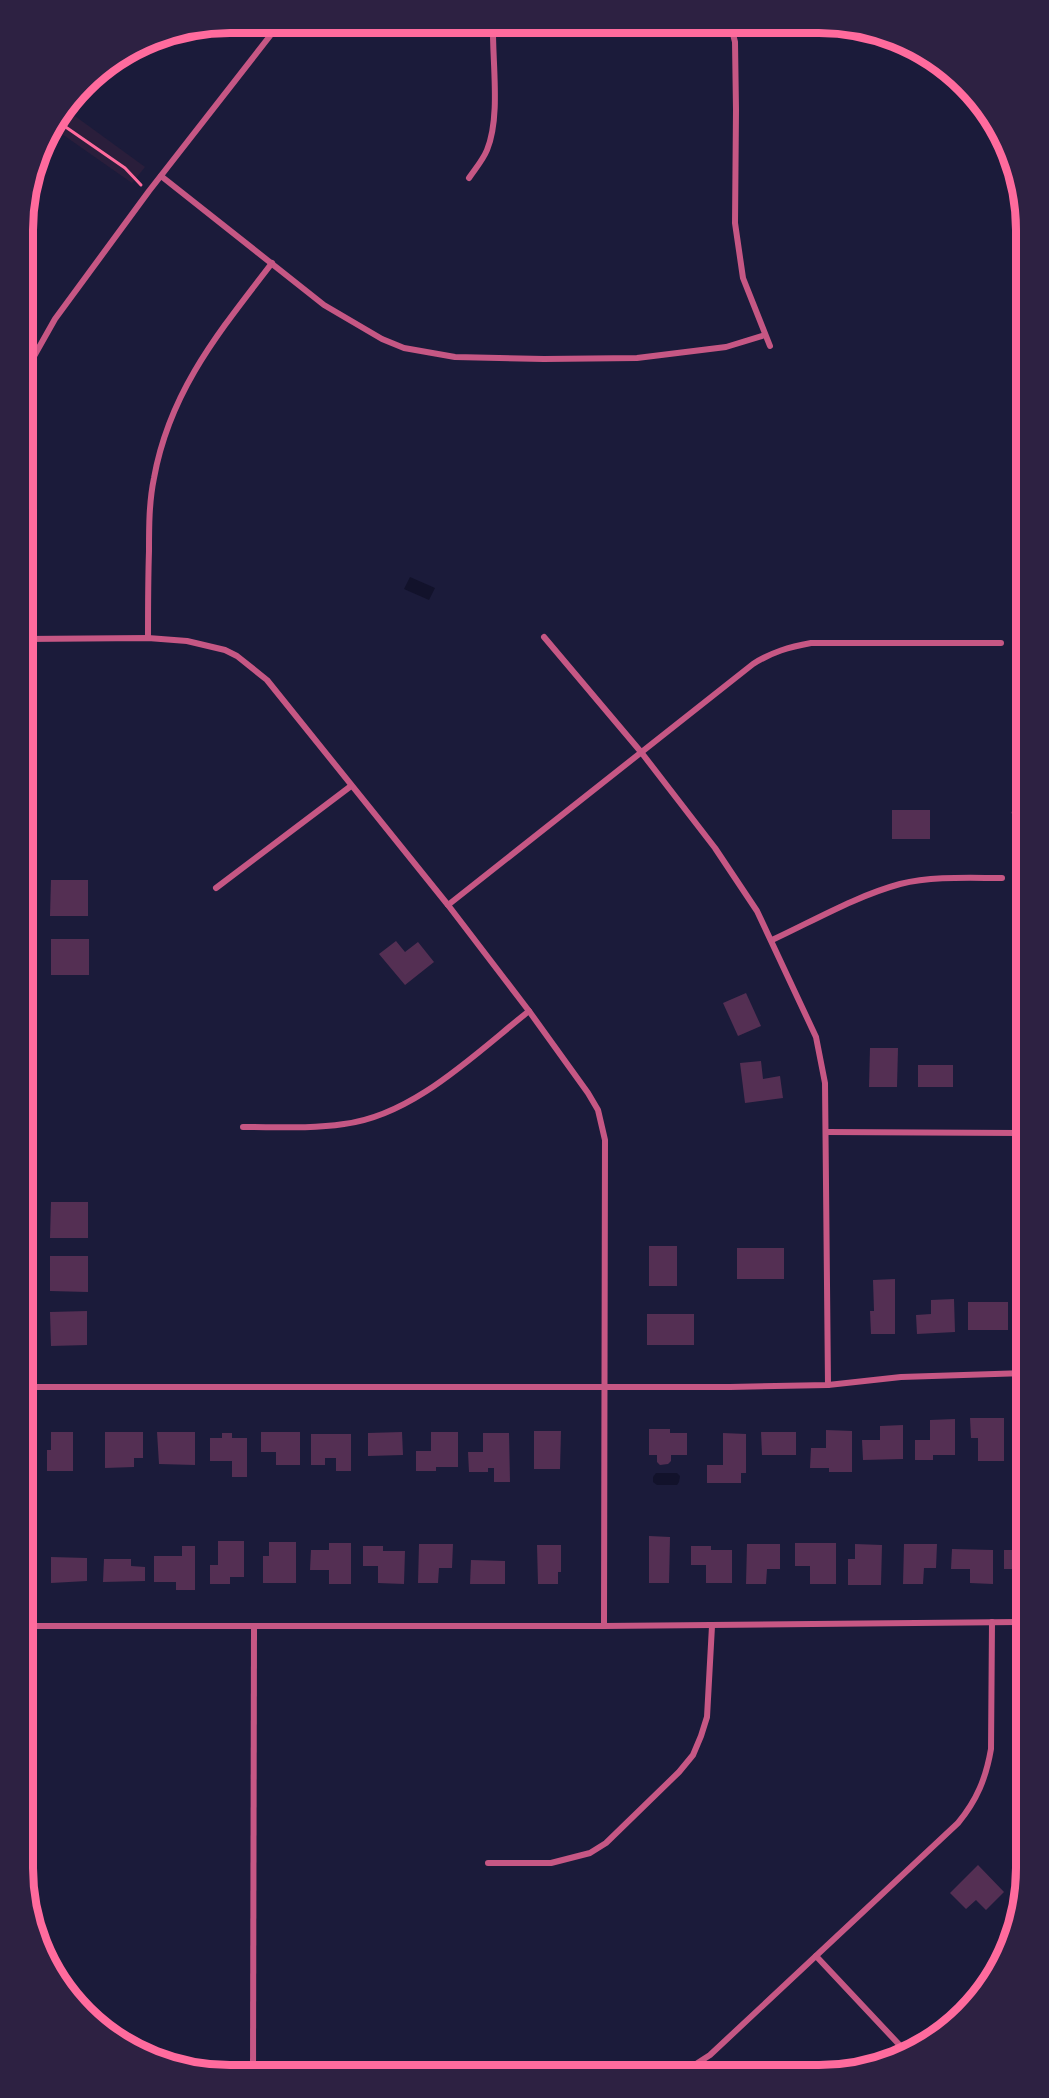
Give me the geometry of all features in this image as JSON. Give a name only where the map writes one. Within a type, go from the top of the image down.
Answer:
[{"type":"street","points":[[33,358],[55,319],[149,191],[272,33]]},
{"type":"street","points":[[469,178],[486,152],[492,135],[493,33]]},
{"type":"street","points":[[733,33],[736,87],[735,223],[743,278],[770,346]]},
{"type":"street","points":[[161,176],[324,305],[382,339],[404,348],[455,357],[637,358],[726,347],[765,335]]},
{"type":"street","points":[[148,638],[153,479],[164,438],[185,388],[204,354],[272,262]]},
{"type":"street","points":[[544,637],[641,752],[715,848],[757,911],[816,1036],[825,1083],[827,1132],[828,1385]]},
{"type":"street","points":[[33,639],[187,640],[225,650],[237,656],[267,680],[448,905],[529,1011],[598,1110],[605,1140],[604,1626]]},
{"type":"street","points":[[448,905],[753,664],[769,654],[787,647],[811,643],[1001,643]]},
{"type":"street","points":[[216,888],[351,786]]},
{"type":"street","points":[[772,940],[871,894],[901,884],[931,879],[1002,878]]},
{"type":"street","points":[[243,1127],[345,1124],[374,1118],[397,1109],[424,1094],[529,1011]]},
{"type":"street","points":[[827,1132],[1016,1132]]},
{"type":"street","points":[[33,1387],[828,1385],[901,1377],[1016,1372]]},
{"type":"street","points":[[694,2065],[710,2055],[958,1823],[971,1807],[981,1789],[992,1749],[992,1622]]},
{"type":"street","points":[[33,1626],[712,1626],[1016,1622]]},
{"type":"street","points":[[253,2065],[254,1626]]},
{"type":"street","points":[[488,1863],[551,1863],[590,1853],[606,1843],[679,1772],[693,1755],[707,1717],[712,1626]]},
{"type":"street","points":[[816,1956],[901,2047]]},
{"type":"path","points":[[63,125],[125,168],[149,191]]},
{"type":"shaded area","points":[[71,114],[145,167],[132,183],[59,132]]},
{"type":"shaded area","points":[[410,577],[435,588],[429,600],[404,589]]},
{"type":"shaded area","points":[[656,1473],[677,1473],[680,1476],[679,1482],[677,1485],[657,1485],[653,1482]]},
{"type":"building","points":[[1016,804],[1016,816],[1011,813]]},
{"type":"building","points":[[892,810],[930,810],[930,839],[892,839]]},
{"type":"building","points":[[51,880],[88,880],[88,916],[50,916]]},
{"type":"building","points":[[51,939],[89,939],[89,975],[51,975]]},
{"type":"building","points":[[396,941],[405,952],[418,942],[434,962],[405,985],[379,954]]},
{"type":"building","points":[[746,993],[761,1026],[738,1036],[723,1003]]},
{"type":"building","points":[[870,1048],[898,1048],[897,1087],[869,1087]]},
{"type":"building","points":[[761,1061],[763,1079],[780,1076],[783,1098],[745,1103],[740,1063]]},
{"type":"building","points":[[918,1065],[953,1065],[953,1087],[918,1087]]},
{"type":"building","points":[[51,1202],[88,1202],[88,1238],[50,1238]]},
{"type":"building","points":[[649,1246],[677,1246],[677,1286],[649,1286]]},
{"type":"building","points":[[737,1248],[784,1248],[784,1279],[737,1279]]},
{"type":"building","points":[[50,1256],[88,1256],[88,1292],[50,1291]]},
{"type":"building","points":[[895,1279],[895,1334],[871,1334],[870,1311],[874,1311],[873,1280]]},
{"type":"building","points":[[954,1299],[955,1332],[917,1334],[916,1315],[931,1314],[931,1300]]},
{"type":"building","points":[[968,1302],[1008,1302],[1008,1330],[968,1330]]},
{"type":"building","points":[[87,1311],[87,1345],[51,1346],[50,1312]]},
{"type":"building","points":[[647,1314],[694,1314],[694,1345],[647,1345]]},
{"type":"building","points":[[970,1418],[1004,1418],[1004,1461],[978,1461],[978,1438],[971,1438]]},
{"type":"building","points":[[955,1419],[955,1455],[933,1455],[933,1460],[915,1460],[915,1440],[930,1440],[930,1420]]},
{"type":"building","points":[[903,1425],[903,1459],[863,1460],[862,1440],[880,1440],[880,1426]]},
{"type":"building","points":[[649,1429],[670,1429],[670,1433],[687,1433],[687,1455],[671,1455],[671,1461],[668,1464],[660,1465],[657,1462],[657,1455],[649,1455]]},
{"type":"building","points":[[826,1430],[852,1431],[852,1472],[829,1472],[829,1468],[810,1468],[811,1448],[826,1448]]},
{"type":"building","points":[[534,1431],[561,1431],[560,1469],[534,1469]]},
{"type":"building","points":[[51,1432],[73,1432],[73,1471],[47,1471],[47,1450],[51,1450]]},
{"type":"building","points":[[105,1432],[143,1432],[143,1458],[134,1458],[134,1467],[105,1468]]},
{"type":"building","points":[[157,1432],[195,1432],[195,1465],[159,1464]]},
{"type":"building","points":[[261,1432],[300,1432],[300,1465],[276,1465],[276,1452],[261,1452]]},
{"type":"building","points":[[402,1432],[403,1455],[368,1456],[368,1433]]},
{"type":"building","points":[[431,1432],[458,1432],[458,1467],[436,1467],[436,1471],[416,1471],[416,1451],[431,1451]]},
{"type":"building","points":[[761,1432],[796,1432],[796,1455],[762,1455]]},
{"type":"building","points":[[222,1433],[232,1433],[232,1438],[247,1438],[247,1477],[232,1477],[232,1461],[210,1461],[210,1438],[222,1438]]},
{"type":"building","points":[[483,1433],[509,1433],[510,1482],[494,1482],[494,1468],[488,1468],[488,1472],[469,1472],[468,1452],[483,1452]]},
{"type":"building","points":[[723,1433],[746,1434],[746,1473],[741,1473],[741,1483],[707,1483],[707,1465],[723,1465]]},
{"type":"building","points":[[311,1434],[351,1434],[351,1471],[336,1471],[336,1458],[325,1458],[325,1465],[311,1465]]},
{"type":"building","points":[[649,1536],[670,1537],[669,1583],[649,1583]]},
{"type":"building","points":[[218,1541],[244,1541],[244,1577],[230,1577],[230,1584],[210,1584],[210,1565],[218,1565]]},
{"type":"building","points":[[269,1542],[296,1542],[296,1583],[263,1583],[263,1556],[269,1556]]},
{"type":"building","points":[[329,1543],[351,1543],[351,1584],[329,1584],[329,1570],[310,1570],[311,1550],[329,1550]]},
{"type":"building","points":[[795,1543],[836,1543],[836,1584],[810,1584],[810,1566],[795,1566]]},
{"type":"building","points":[[419,1544],[453,1544],[452,1568],[439,1568],[438,1583],[418,1583]]},
{"type":"building","points":[[747,1544],[780,1544],[780,1569],[767,1569],[766,1584],[746,1584]]},
{"type":"building","points":[[855,1544],[882,1545],[881,1585],[848,1585],[848,1559],[855,1559]]},
{"type":"building","points":[[904,1544],[937,1544],[936,1568],[924,1568],[923,1584],[903,1584]]},
{"type":"building","points":[[537,1545],[561,1545],[561,1572],[558,1572],[558,1584],[538,1584]]},
{"type":"building","points":[[182,1546],[195,1546],[195,1590],[176,1590],[176,1582],[154,1582],[154,1556],[182,1556]]},
{"type":"building","points":[[363,1546],[383,1546],[383,1551],[405,1551],[404,1584],[378,1583],[378,1566],[363,1566]]},
{"type":"building","points":[[691,1546],[711,1546],[711,1550],[732,1550],[732,1583],[706,1583],[706,1565],[691,1565]]},
{"type":"building","points":[[952,1549],[993,1550],[993,1584],[970,1583],[970,1569],[951,1569]]},
{"type":"building","points":[[1004,1550],[1016,1550],[1016,1569],[1004,1569]]},
{"type":"building","points":[[51,1557],[87,1558],[87,1581],[51,1583]]},
{"type":"building","points":[[104,1559],[131,1559],[131,1566],[145,1567],[145,1581],[103,1582]]},
{"type":"building","points":[[471,1560],[505,1561],[505,1584],[470,1584]]},
{"type":"building","points":[[978,1865],[1004,1892],[986,1910],[976,1900],[966,1909],[950,1893]]},
{"type":"building","points":[[960,2003],[961,2004],[940,2023]]}]
